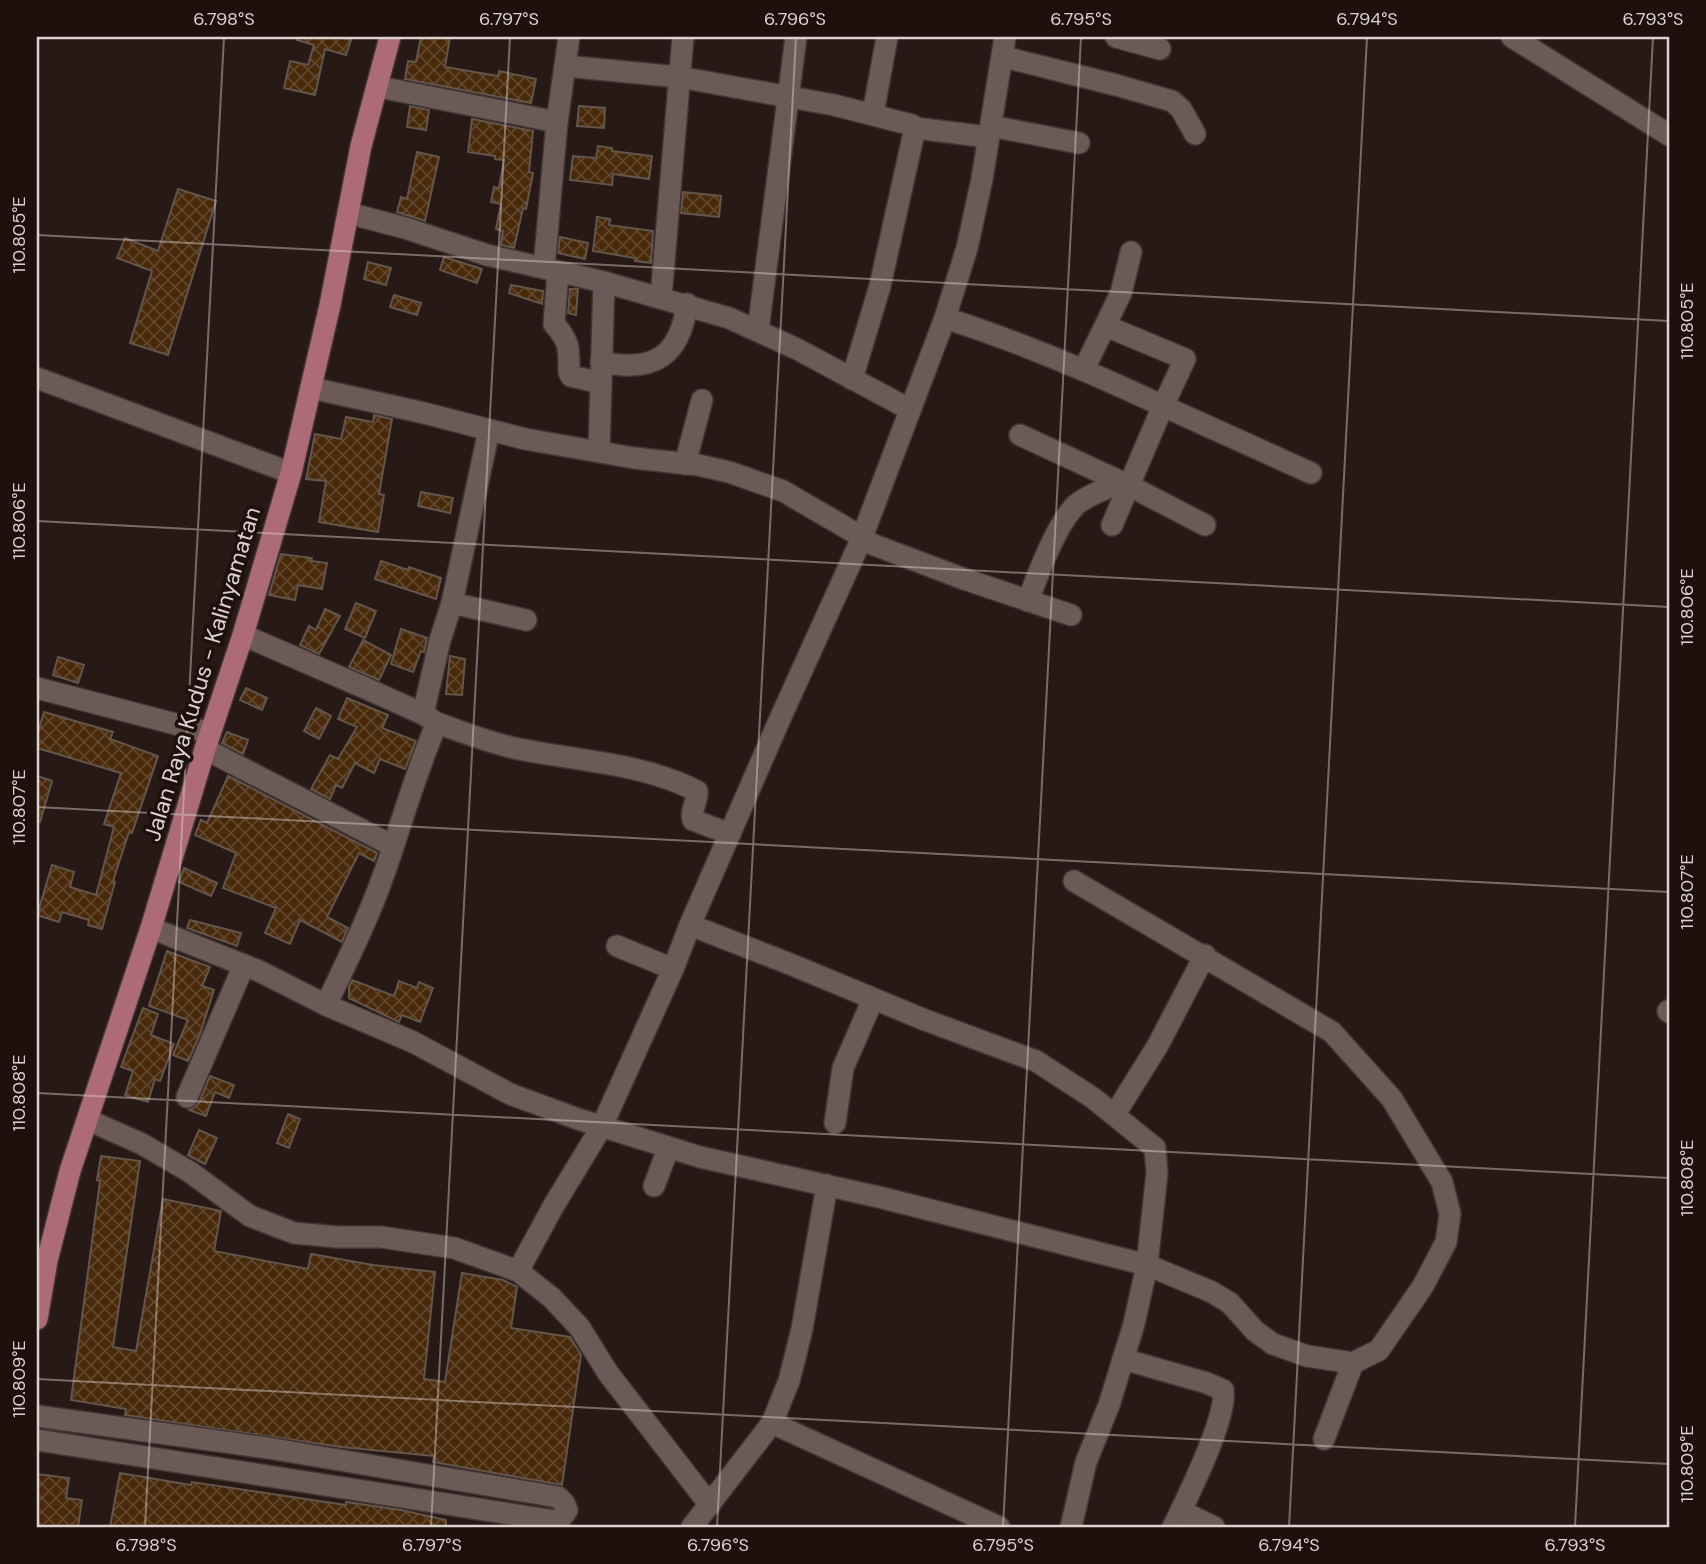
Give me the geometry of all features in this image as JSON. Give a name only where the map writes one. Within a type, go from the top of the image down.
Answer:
[{"type":"main road","name":"Jalan Raya Kudus - Kalinyamatan","points":[[37,1319],[55,1225],[152,928],[291,473],[361,146],[379,87],[390,37]]},
{"type":"street","points":[[569,37],[557,122],[551,270],[554,324],[565,334],[570,348],[571,376],[639,366],[667,352],[680,336],[687,304]]},
{"type":"street","points":[[661,297],[683,37]]},
{"type":"street","points":[[758,330],[796,37]]},
{"type":"street","points":[[873,114],[887,37]]},
{"type":"street","points":[[1116,37],[1160,49]]},
{"type":"street","points":[[1511,37],[1669,135]]},
{"type":"street","points":[[518,1272],[554,1205],[602,1126],[861,538],[945,318],[973,225],[1004,47],[1172,102],[1181,109],[1195,134]]},
{"type":"street","points":[[565,66],[679,77],[873,114],[915,128],[990,132],[1079,143]]},
{"type":"street","points":[[379,87],[557,122]]},
{"type":"street","points":[[852,379],[880,286],[915,128]]},
{"type":"street","points":[[348,213],[405,228],[487,255],[604,282],[729,317],[909,409]]},
{"type":"street","points":[[1084,369],[1121,293],[1130,252]]},
{"type":"street","points":[[599,451],[604,282]]},
{"type":"street","points":[[945,318],[1009,338],[1084,369],[1311,473]]},
{"type":"street","points":[[1106,326],[1186,356],[1125,484],[1112,525]]},
{"type":"street","points":[[37,378],[291,473]]},
{"type":"street","points":[[311,388],[489,430],[729,472],[763,482],[798,498],[861,538],[1071,615]]},
{"type":"street","points":[[685,464],[702,400]]},
{"type":"street","points":[[326,1005],[364,926],[426,750],[440,640],[452,603],[489,430]]},
{"type":"street","points":[[1020,435],[1205,525]]},
{"type":"street","points":[[1028,601],[1041,566],[1075,506],[1085,499],[1125,484]]},
{"type":"street","points":[[452,603],[526,620]]},
{"type":"street","points":[[243,635],[430,719],[513,748],[608,763],[690,787],[697,791],[698,796],[691,814],[693,820],[730,834]]},
{"type":"street","points":[[37,688],[208,741],[393,846]]},
{"type":"street","points":[[152,928],[244,965],[326,1005],[413,1042],[510,1094],[668,1149],[827,1185],[1147,1265],[1212,1292],[1230,1303],[1255,1331],[1273,1345],[1307,1356],[1353,1363],[1379,1350],[1423,1286],[1446,1242],[1450,1214],[1442,1182],[1392,1099],[1332,1032],[1205,955],[1074,881]]},
{"type":"street","points":[[690,925],[925,1020],[1036,1060],[1115,1114],[1157,1152],[1147,1265],[1109,1405],[1086,1462],[1071,1527]]},
{"type":"street","points":[[617,946],[673,969]]},
{"type":"street","points":[[1115,1114],[1158,1045],[1205,955]]},
{"type":"street","points":[[187,1097],[244,965]]},
{"type":"street","points":[[835,1123],[843,1068],[873,999]]},
{"type":"street","points":[[88,1120],[142,1144],[190,1172],[250,1216],[294,1233],[381,1237],[454,1248],[518,1272],[552,1297],[580,1328],[608,1373],[710,1505]]},
{"type":"street","points":[[654,1186],[668,1149]]},
{"type":"street","points":[[692,1527],[772,1423],[789,1381],[802,1329],[827,1185]]},
{"type":"street","points":[[1123,1359],[1223,1390],[1221,1412],[1177,1519],[1213,1527]]},
{"type":"street","points":[[1324,1439],[1353,1363]]},
{"type":"street","points":[[37,1416],[268,1448],[558,1497],[567,1510],[563,1517],[549,1520],[37,1440]]},
{"type":"street","points":[[772,1423],[999,1527]]},
{"type":"street","points":[[263,1474],[268,1448]]},
{"type":"street","points":[[415,1499],[419,1473]]},
{"type":"building","points":[[297,37],[340,37],[351,40],[346,55],[325,49],[315,95],[284,88],[290,61],[308,65],[314,45],[297,40]]},
{"type":"building","points":[[421,37],[450,37],[445,67],[498,76],[499,71],[536,79],[531,103],[405,79],[408,61],[416,62]]},
{"type":"building","points":[[410,106],[429,110],[426,130],[407,127]]},
{"type":"building","points":[[579,106],[605,108],[604,128],[577,126]]},
{"type":"building","points":[[472,119],[533,131],[529,172],[533,173],[514,248],[501,245],[503,231],[496,229],[501,204],[491,202],[494,187],[499,188],[504,160],[468,152]]},
{"type":"building","points":[[598,146],[612,148],[612,151],[652,156],[649,179],[613,174],[612,185],[570,180],[573,156],[596,158]]},
{"type":"building","points":[[417,152],[439,157],[425,221],[397,212],[401,197],[407,199]]},
{"type":"building","points":[[178,189],[216,201],[168,355],[130,343],[152,271],[117,258],[125,238],[158,251]]},
{"type":"building","points":[[683,192],[721,196],[719,217],[681,213]]},
{"type":"building","points":[[597,217],[610,219],[609,225],[653,231],[651,263],[593,251]]},
{"type":"building","points":[[560,237],[588,243],[585,259],[558,253]]},
{"type":"building","points":[[444,257],[482,269],[477,283],[440,270]]},
{"type":"building","points":[[368,262],[391,268],[386,285],[364,279]]},
{"type":"building","points":[[511,285],[543,291],[542,304],[509,293]]},
{"type":"building","points":[[570,289],[578,289],[576,315],[568,313]]},
{"type":"building","points":[[394,295],[421,303],[417,315],[390,307]]},
{"type":"building","points":[[374,415],[392,419],[379,494],[384,495],[378,532],[319,522],[326,481],[306,479],[315,434],[341,439],[346,417],[373,422]]},
{"type":"building","points":[[421,492],[453,498],[450,513],[418,506]]},
{"type":"building","points":[[281,554],[327,563],[322,589],[298,585],[295,600],[269,595]]},
{"type":"building","points":[[381,561],[441,578],[436,599],[375,579]]},
{"type":"building","points":[[356,603],[376,611],[365,638],[345,629]]},
{"type":"building","points":[[325,609],[340,616],[319,654],[300,645],[309,626],[316,630]]},
{"type":"building","points":[[401,629],[427,638],[424,652],[421,651],[413,672],[391,664]]},
{"type":"building","points":[[363,640],[391,655],[379,680],[349,667]]},
{"type":"building","points":[[450,656],[465,659],[462,695],[446,694]]},
{"type":"building","points":[[58,657],[84,665],[78,683],[53,675]]},
{"type":"building","points":[[246,688],[267,698],[262,710],[240,700]]},
{"type":"building","points":[[347,698],[388,715],[382,728],[416,741],[405,769],[380,759],[374,773],[355,763],[342,788],[336,785],[330,799],[311,789],[330,755],[338,759],[357,727],[338,719]]},
{"type":"building","points":[[316,708],[331,716],[319,739],[304,731]]},
{"type":"building","points":[[44,712],[113,732],[110,739],[158,756],[113,881],[115,882],[102,929],[88,925],[89,920],[62,912],[59,922],[37,915],[52,865],[74,872],[70,887],[96,895],[114,827],[104,824],[121,773],[37,748],[37,735]]},
{"type":"building","points":[[227,732],[248,740],[243,754],[222,743]]},
{"type":"building","points":[[37,776],[52,781],[40,822],[37,821]]},
{"type":"building","points":[[228,776],[377,853],[374,861],[359,853],[327,917],[348,928],[342,942],[300,920],[290,944],[265,933],[276,908],[223,888],[236,853],[195,835],[201,820],[207,823]]},
{"type":"building","points":[[184,868],[217,883],[211,896],[179,882]]},
{"type":"building","points":[[190,920],[241,933],[237,946],[187,928]]},
{"type":"building","points":[[167,951],[210,967],[202,986],[214,990],[188,1061],[173,1055],[188,1020],[149,1006]]},
{"type":"building","points":[[352,980],[394,996],[399,981],[417,988],[419,982],[433,988],[420,1022],[402,1015],[399,1022],[349,998]]},
{"type":"building","points":[[143,1008],[158,1014],[151,1035],[174,1044],[160,1081],[155,1079],[148,1102],[125,1095],[133,1071],[121,1067]]},
{"type":"building","points":[[210,1076],[234,1085],[229,1098],[215,1092],[206,1116],[189,1110],[199,1103]]},
{"type":"building","points":[[288,1114],[300,1119],[289,1148],[277,1143]]},
{"type":"building","points":[[199,1130],[217,1138],[205,1164],[188,1155]]},
{"type":"building","points":[[101,1156],[140,1161],[113,1347],[136,1351],[163,1199],[221,1211],[214,1251],[308,1269],[311,1254],[435,1272],[424,1379],[445,1382],[462,1273],[503,1280],[517,1287],[511,1328],[570,1337],[581,1355],[562,1485],[433,1462],[434,1456],[341,1447],[125,1415],[126,1409],[71,1400]]},
{"type":"building","points":[[120,1473],[191,1485],[192,1482],[346,1505],[346,1502],[401,1510],[446,1520],[446,1527],[110,1527]]},
{"type":"building","points":[[37,1474],[69,1478],[66,1498],[82,1500],[78,1527],[37,1527]]}]
